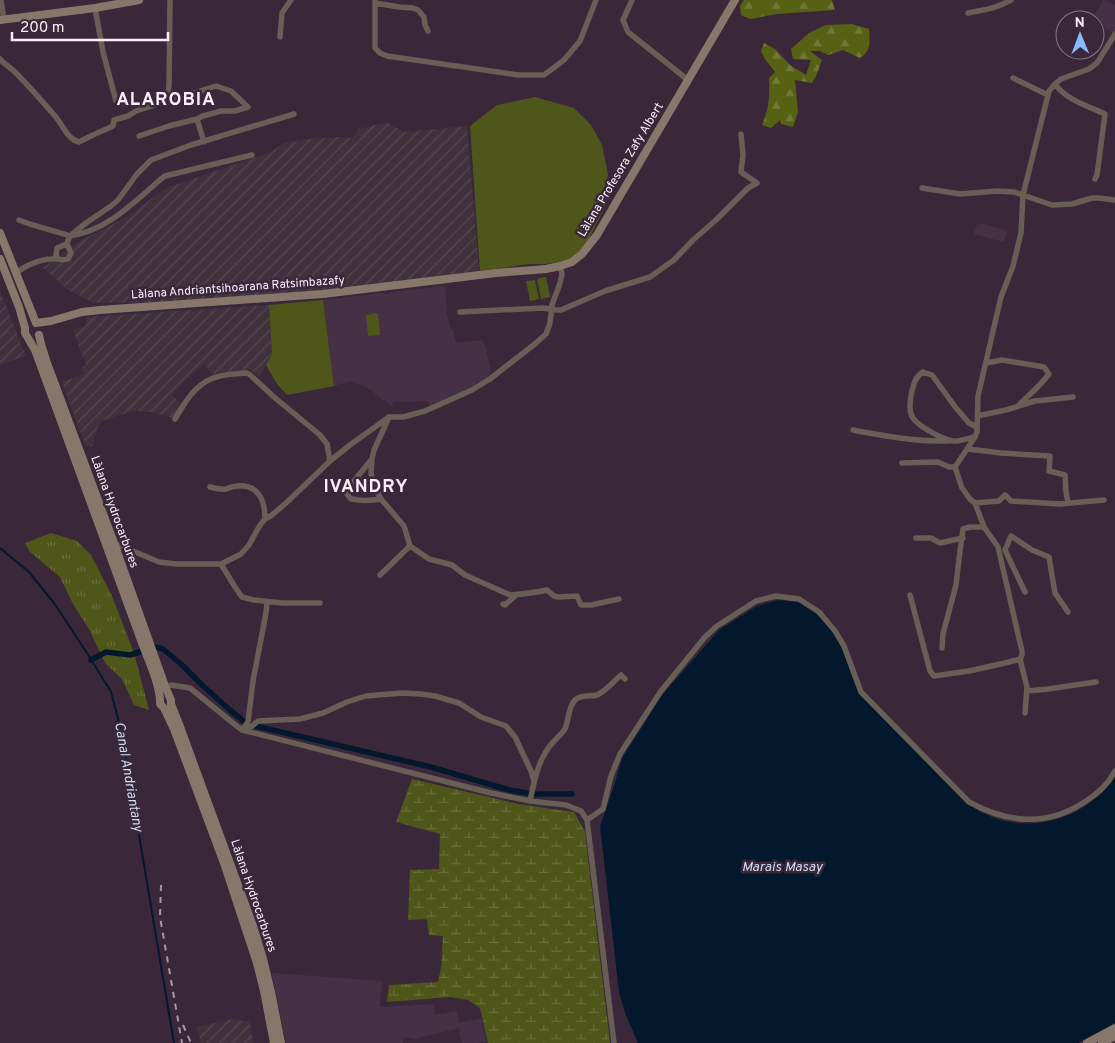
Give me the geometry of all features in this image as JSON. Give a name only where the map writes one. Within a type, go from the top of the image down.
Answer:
[{"type":"main road","points":[[2,20],[95,8],[139,0]]},
{"type":"main road","name":"Làlana Profesora Zafy Albert","points":[[443,280],[546,269],[572,262],[582,254],[597,235],[735,0]]},
{"type":"main road","name":"Làlana Hydrocarbures","points":[[0,233],[29,306],[36,322],[40,326],[41,344],[47,362],[114,543],[146,642]]},
{"type":"main road","name":"Làlana Hydrocarbures","points":[[0,259],[19,306],[26,332],[35,350],[74,460],[146,642]]},
{"type":"main road","name":"Làlana Andriantsihoarana Ratsimbazafy","points":[[36,322],[51,321],[82,312],[100,310],[323,294],[443,280]]},
{"type":"main road","points":[[36,322],[30,322],[26,332],[32,338],[62,318]]},
{"type":"main road","points":[[146,642],[160,700],[165,696],[168,703]]},
{"type":"main road","name":"Làlana Hydrocarbures","points":[[150,654],[165,687],[177,738],[246,927],[261,978],[274,1043]]},
{"type":"main road","name":"Làlana Hydrocarbures","points":[[168,703],[177,718],[253,926],[268,976],[281,1043]]},
{"type":"main road","points":[[1086,1043],[1115,1028]]},
{"type":"main road","points":[[1102,1043],[1115,1036]]},
{"type":"street","points":[[1,0],[2,20]]},
{"type":"street","points":[[167,101],[169,85],[170,0]]},
{"type":"street","points":[[280,37],[282,13],[292,0]]},
{"type":"street","points":[[428,31],[424,17],[418,10],[375,1],[375,48],[380,53],[387,56],[518,76],[544,75],[564,60],[580,41],[596,0]]},
{"type":"street","points":[[632,0],[623,20],[628,32],[688,80]]},
{"type":"street","points":[[968,13],[997,7],[1011,0]]},
{"type":"street","points":[[95,8],[103,52],[116,101]]},
{"type":"street","points":[[955,467],[975,437],[978,396],[1001,297],[1013,266],[1021,233],[1024,195],[1049,91],[1061,79],[1088,69],[1097,62],[1104,54],[1115,34]]},
{"type":"street","points":[[0,59],[37,95],[74,141],[79,142],[112,126],[114,120],[128,116],[136,111],[216,86],[231,91],[248,107],[235,111],[220,110],[197,119],[139,136]]},
{"type":"street","points":[[1013,78],[1048,95]]},
{"type":"street","points":[[1055,84],[1059,90],[1073,100],[1105,114],[1095,180]]},
{"type":"street","points":[[66,245],[70,236],[118,200],[137,174],[151,160],[294,114]]},
{"type":"street","points":[[197,119],[204,142]]},
{"type":"street","points":[[460,312],[543,308],[561,310],[605,291],[650,277],[674,260],[748,188],[757,184],[741,172],[741,134]]},
{"type":"street","points":[[19,220],[70,236],[79,235],[103,226],[127,209],[166,176],[252,155]]},
{"type":"street","points":[[922,188],[960,194],[998,191],[1014,192],[1052,205],[1072,204],[1092,198],[1115,200]]},
{"type":"street","points":[[16,270],[50,254],[61,245],[66,245]]},
{"type":"street","points":[[16,270],[42,260],[66,260],[70,258],[71,250],[66,245]]},
{"type":"street","points":[[56,250],[58,259]]},
{"type":"street","points":[[114,543],[159,562],[176,564],[221,564],[241,554],[260,525],[350,444],[389,417],[403,417],[425,411],[472,390],[490,379],[546,334],[552,305],[562,274],[560,266]]},
{"type":"street","points":[[986,363],[1002,360],[1044,367],[1049,374],[1042,384],[1031,392],[1019,405]]},
{"type":"street","points":[[954,441],[930,432],[913,418],[910,400],[914,385],[920,374],[924,372],[932,375],[956,408],[969,423],[977,427]]},
{"type":"street","points":[[175,419],[185,402],[210,379],[246,373],[320,435],[327,444],[330,460]]},
{"type":"street","points":[[977,416],[1035,401],[1073,397]]},
{"type":"street","points":[[389,417],[374,450],[371,473],[374,485],[381,498],[404,526],[410,546],[429,559],[452,565],[465,575],[510,595],[547,590],[558,597],[577,596],[581,605],[591,605],[619,598]]},
{"type":"street","points":[[853,430],[904,440],[934,442],[975,437]]},
{"type":"street","points":[[968,449],[1050,456],[1049,472],[1065,474],[1068,503]]},
{"type":"street","points":[[372,458],[348,488],[347,494],[351,499],[362,501],[381,498]]},
{"type":"street","points":[[902,463],[938,462],[949,467],[955,467]]},
{"type":"street","points":[[955,467],[962,488],[975,503],[984,527],[998,547],[1022,651],[1020,659],[1027,691],[1025,713]]},
{"type":"street","points":[[210,487],[223,490],[236,486],[245,486],[257,491],[263,502],[265,520]]},
{"type":"street","points":[[975,503],[999,501],[1005,495],[1011,501],[1060,504],[1104,500]]},
{"type":"street","points":[[942,648],[943,634],[956,585],[963,529],[984,527]]},
{"type":"street","points":[[1005,550],[1011,536],[1032,550],[1049,557],[1055,593],[1068,612]]},
{"type":"street","points":[[916,538],[931,538],[940,543],[963,538]]},
{"type":"street","points":[[380,575],[410,546]]},
{"type":"street","points":[[998,547],[1005,550],[1025,592]]},
{"type":"street","points":[[221,564],[242,597],[282,603],[320,602]]},
{"type":"street","points":[[503,604],[505,605],[516,595]]},
{"type":"street","points":[[910,595],[930,671],[934,676],[1005,664],[1020,659]]},
{"type":"street","points":[[587,820],[603,809],[611,776],[620,754],[656,698],[705,637],[717,626],[756,602],[776,596],[799,599],[819,612],[835,631],[844,646],[862,692],[968,802],[1003,817],[1034,820],[1059,815],[1082,805],[1103,789],[1115,771]]},
{"type":"street","points":[[246,728],[267,602]]},
{"type":"street","points":[[530,799],[538,767],[547,750],[565,728],[576,699],[596,695],[621,675],[625,679]]},
{"type":"street","points":[[1027,691],[1048,690],[1096,682]]},
{"type":"street","points":[[165,687],[171,685],[190,688],[246,728],[491,793],[566,805],[581,811],[587,820],[614,1043]]},
{"type":"street","points":[[246,728],[258,721],[300,719],[323,713],[346,702],[366,696],[402,693],[435,696],[459,703],[481,716],[506,726],[515,737],[531,771],[533,784]]},
{"type":"shaded area","points":[[1103,0],[1115,5],[1115,32],[1105,27],[1105,10],[1098,10]]},
{"type":"shaded area","points":[[387,122],[404,132],[467,126],[479,271],[380,287],[162,302],[94,303],[67,289],[43,268],[80,241],[127,217],[166,188],[271,152],[284,143],[308,139],[353,138],[359,129]]},
{"type":"shaded area","points":[[980,223],[1007,230],[1004,242],[974,234],[977,224],[979,225]]},
{"type":"shaded area","points":[[445,286],[447,314],[450,329],[453,329],[456,343],[482,340],[486,348],[491,375],[469,388],[429,406],[428,401],[394,401],[392,406],[366,387],[350,381],[334,386],[323,300]]},
{"type":"shaded area","points":[[0,291],[26,356],[0,365]]},
{"type":"shaded area","points":[[269,305],[272,354],[259,377],[251,370],[211,374],[205,364],[183,382],[172,395],[182,404],[173,418],[151,412],[136,411],[101,421],[92,447],[86,445],[62,382],[84,374],[82,367],[86,365],[73,330],[85,326],[87,317]]},
{"type":"shaded area","points":[[272,973],[382,981],[380,1007],[434,1004],[435,1015],[457,1011],[459,1023],[481,1018],[486,1041],[462,1043],[459,1028],[414,1039],[409,1037],[403,1039],[403,1043],[286,1043]]},
{"type":"shaded area","points":[[233,1019],[250,1022],[253,1043],[201,1043],[197,1027]]},
{"type":"green space","points":[[744,0],[832,0],[835,10],[777,14],[750,19],[741,15],[740,6]]},
{"type":"green space","points":[[852,24],[869,29],[869,46],[864,55],[860,58],[843,50],[828,55],[820,51],[810,51],[822,60],[812,83],[795,80],[798,112],[793,127],[781,124],[780,120],[771,128],[762,125],[769,102],[769,78],[775,72],[761,51],[764,43],[775,49],[790,65],[806,75],[811,60],[793,59],[791,49],[809,33],[826,25]]},
{"type":"green space","points":[[535,97],[574,108],[591,125],[602,145],[608,174],[605,207],[586,245],[571,260],[480,271],[470,126],[497,105]]},
{"type":"green space","points":[[546,277],[550,297],[541,299],[537,279]]},
{"type":"green space","points":[[535,280],[539,299],[530,301],[526,281]]},
{"type":"green space","points":[[323,300],[334,386],[287,395],[277,384],[266,365],[272,354],[269,305]]},
{"type":"green space","points":[[378,313],[380,335],[368,336],[366,315]]},
{"type":"green space","points":[[51,533],[77,541],[91,555],[112,596],[134,653],[149,710],[134,705],[122,679],[105,663],[89,629],[73,604],[60,577],[30,552],[25,543]]},
{"type":"green space","points":[[412,779],[518,804],[574,812],[585,832],[610,1043],[488,1043],[480,1008],[468,1000],[450,997],[387,1002],[389,985],[438,982],[441,968],[443,936],[429,935],[427,919],[408,920],[410,870],[439,869],[440,834],[396,822]]},
{"type":"water","name":"Marais Masay","points":[[778,600],[801,603],[820,616],[834,633],[844,653],[855,684],[962,798],[976,809],[992,817],[1026,824],[1061,818],[1077,811],[1092,801],[1102,793],[1115,776],[1115,1023],[1078,1043],[638,1043],[625,1013],[619,992],[600,826],[622,758],[662,695],[719,630],[757,606]]},
{"type":"waterway","name":"Canal Andriantany","points":[[0,548],[29,572],[54,603],[111,692],[122,734],[174,1043]]},
{"type":"waterway","points":[[91,660],[106,652],[130,655],[156,647],[163,649],[181,664],[247,724],[431,767],[509,790],[533,794],[572,794]]},
{"type":"railway","points":[[161,885],[160,917],[182,1043]]},
{"type":"railway","points":[[183,1025],[191,1043]]},
{"type":"district","name":"ALAROBIA","points":[[166,100]]},
{"type":"district","name":"IVANDRY","points":[[366,487]]}]
